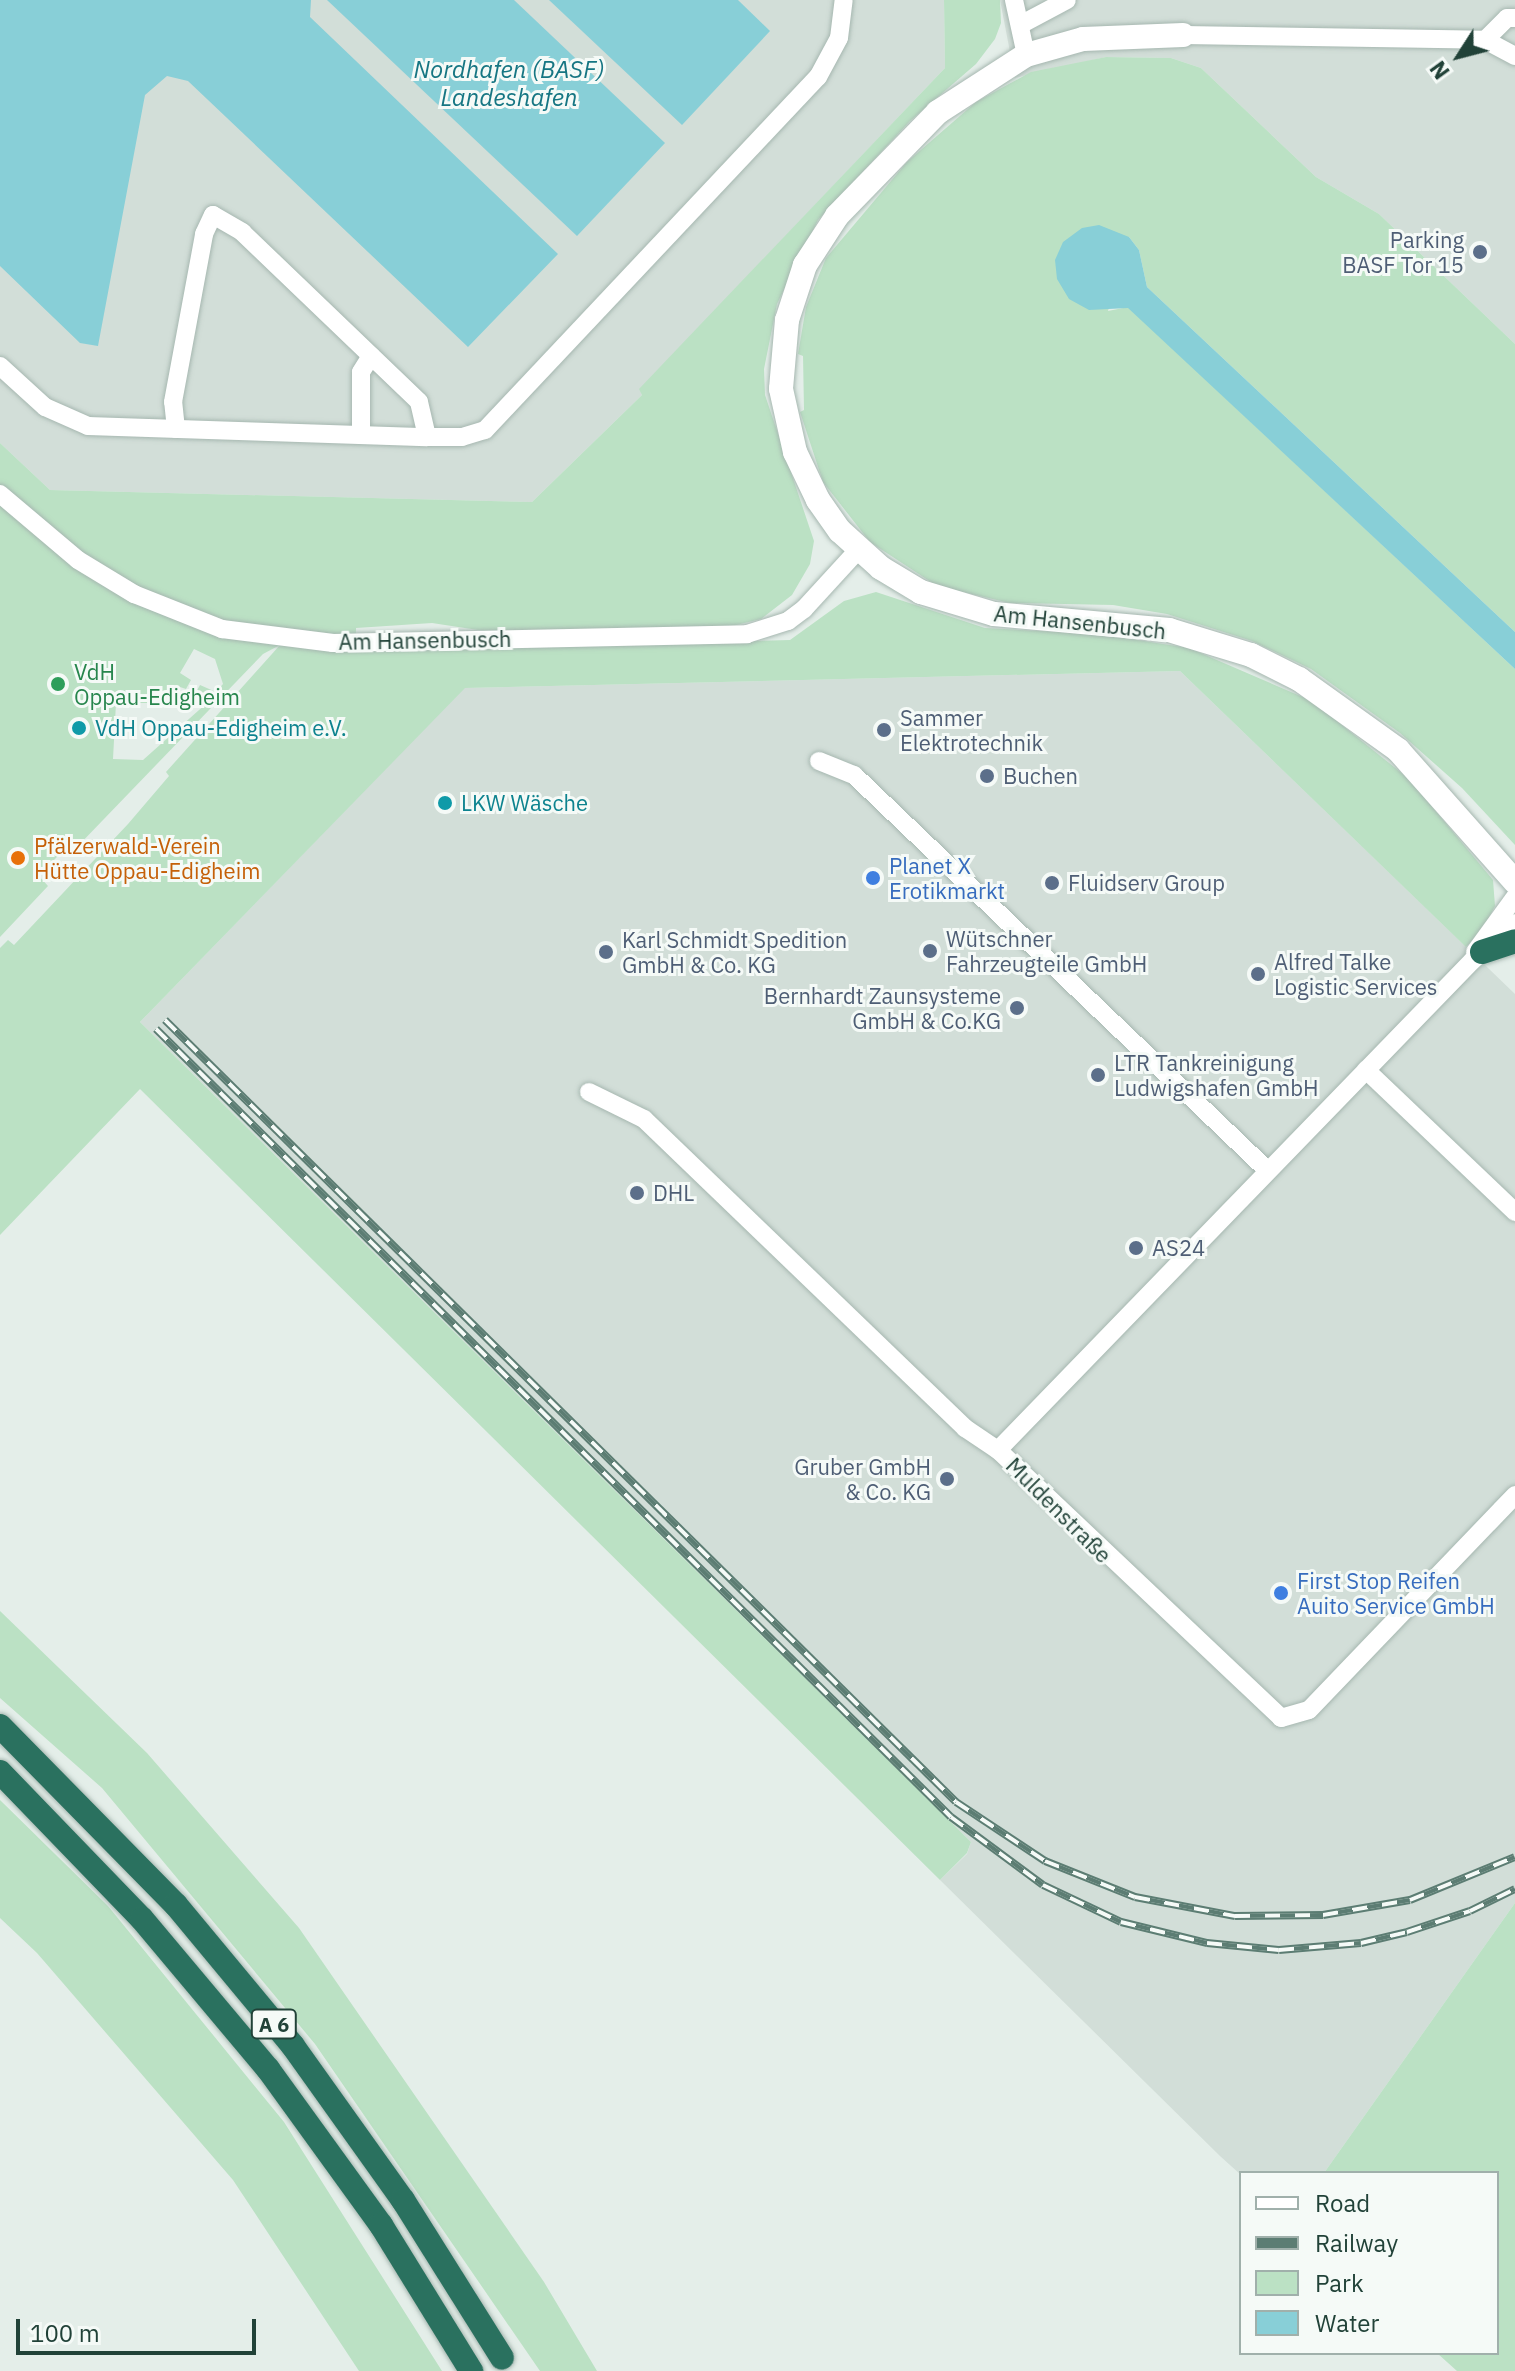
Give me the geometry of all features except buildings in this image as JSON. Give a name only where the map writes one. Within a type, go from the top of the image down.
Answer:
[{"type":"highway","points":[[1477,956],[1515,941]]},
{"type":"highway","name":"A 6","points":[[0,1726],[176,1905],[293,2046],[403,2200],[502,2358]]},
{"type":"highway","name":"A 6","points":[[0,1772],[142,1919],[268,2069],[381,2225],[471,2371]]},
{"type":"street","points":[[0,366],[45,407],[69,422],[176,429],[427,437],[462,437],[485,430],[818,77],[839,38],[844,0]]},
{"type":"street","points":[[1014,0],[1026,55]]},
{"type":"street","points":[[1020,25],[1067,0]]},
{"type":"street","points":[[1485,40],[1507,18],[1515,18]]},
{"type":"street","points":[[1183,35],[1485,40],[1505,55],[1515,56]]},
{"type":"street","name":"Am Hansenbusch","points":[[1183,35],[1083,39],[1026,55],[938,112],[818,242],[787,320],[782,397],[804,475],[858,550],[902,582],[958,606],[1169,630],[1251,655],[1299,679],[1398,750],[1515,882]]},
{"type":"street","points":[[176,429],[173,402],[204,234],[213,215],[242,232],[419,402],[427,437]]},
{"type":"street","points":[[361,434],[361,372],[371,356]]},
{"type":"street","name":"Am Hansenbusch","points":[[0,494],[78,560],[134,594],[222,629],[333,643],[747,634],[788,621],[858,550]]},
{"type":"street","points":[[819,761],[854,775],[1267,1170]]},
{"type":"street","points":[[1477,956],[1477,944],[1515,897]]},
{"type":"street","points":[[998,1450],[1267,1170],[1477,956],[1515,923]]},
{"type":"street","points":[[1366,1070],[1515,1212]]},
{"type":"street","name":"Muldenstraße","points":[[589,1092],[644,1119],[965,1428],[998,1450],[1281,1718],[1309,1710],[1515,1495]]},
{"type":"shaded area","points":[[0,0],[944,0],[945,68],[640,389],[642,395],[532,502],[50,490],[0,443]]},
{"type":"shaded area","points":[[1000,0],[1515,0],[1515,344],[1379,214],[1316,177],[1201,68],[1171,58],[1106,57],[1015,78]]},
{"type":"shaded area","points":[[1180,671],[1515,994],[1515,1903],[1325,2171],[1239,2173],[1220,2156],[940,1880],[967,1854],[971,1842],[140,1022],[464,688]]},
{"type":"green space","points":[[944,0],[1000,0],[1001,23],[995,39],[976,64],[910,121],[818,220],[777,304],[764,369],[765,395],[814,541],[810,564],[792,595],[761,619],[732,626],[491,632],[432,623],[356,628],[356,647],[447,650],[790,640],[844,601],[876,592],[985,628],[1099,634],[1189,648],[1312,701],[1409,779],[1493,880],[1495,906],[1482,930],[1466,947],[1180,671],[465,688],[140,1022],[971,1842],[967,1853],[940,1880],[140,1089],[0,1235],[0,948],[8,940],[14,945],[128,824],[169,776],[166,772],[280,645],[263,654],[77,847],[71,842],[39,876],[48,886],[0,937],[0,443],[50,490],[532,502],[642,395],[639,389],[945,68]],"holes":[[[194,649],[215,659],[223,684],[216,692],[200,685],[195,694],[208,702],[143,760],[113,759],[116,703],[150,703],[177,686],[186,689],[191,680],[180,673]]]},
{"type":"green space","points":[[1106,57],[1171,58],[1201,68],[1316,177],[1379,214],[1515,344],[1515,632],[1147,287],[1139,250],[1129,237],[1108,311],[1128,307],[1515,669],[1515,845],[1462,788],[1400,733],[1311,669],[1252,641],[1167,614],[1113,605],[1010,603],[937,586],[870,542],[823,482],[800,412],[804,410],[803,356],[798,354],[806,307],[826,258],[907,162],[976,102],[1031,72]]},
{"type":"green space","points":[[0,1611],[147,1753],[299,1928],[544,2282],[597,2371],[540,2371],[315,2044],[102,1788],[0,1698]]},
{"type":"green space","points":[[0,1800],[108,1906],[284,2122],[442,2371],[359,2371],[233,2180],[37,1953],[0,1918]]},
{"type":"green space","points":[[1515,1903],[1515,2371],[1457,2371],[1439,2355],[1499,2355],[1499,2171],[1325,2171]]},
{"type":"water","name":"Nordhafen (BASF) Landeshafen","points":[[0,0],[311,0],[310,17],[558,254],[468,347],[188,81],[167,76],[145,95],[98,346],[80,343],[0,266]]},
{"type":"water","name":"Nordhafen (BASF) Landeshafen","points":[[327,0],[514,0],[665,143],[577,236]]},
{"type":"water","name":"Nordhafen (BASF) Landeshafen","points":[[549,0],[738,0],[770,31],[682,125]]},
{"type":"water","points":[[1099,225],[1129,237],[1139,250],[1147,287],[1515,632],[1515,669],[1128,308],[1089,310],[1069,299],[1057,279],[1055,260],[1063,242],[1082,228]]},
{"type":"railway","points":[[165,1020],[956,1802],[1045,1861],[1135,1897],[1235,1916],[1323,1915],[1410,1900],[1515,1857]]},
{"type":"railway","points":[[156,1029],[951,1817],[1043,1885],[1121,1922],[1207,1943],[1279,1950],[1361,1943],[1407,1932],[1470,1911],[1515,1889]]},
{"type":"place","name":"Parking BASF Tor 15","points":[[1480,252]]},
{"type":"place","name":"VdH Oppau-Edigheim","points":[[58,684]]},
{"type":"place","name":"VdH Oppau-Edigheim e.V.","points":[[79,728]]},
{"type":"place","name":"Sammer Elektrotechnik","points":[[884,730]]},
{"type":"place","name":"Buchen","points":[[987,776]]},
{"type":"place","name":"LKW Wäsche","points":[[445,803]]},
{"type":"place","name":"Pfälzerwald-Verein Hütte Oppau-Edigheim","points":[[18,858]]},
{"type":"place","name":"Planet X Erotikmarkt","points":[[873,878]]},
{"type":"place","name":"Fluidserv Group","points":[[1052,883]]},
{"type":"place","name":"Wütschner Fahrzeugteile GmbH","points":[[930,951]]},
{"type":"place","name":"Karl Schmidt Spedition GmbH & Co. KG","points":[[606,952]]},
{"type":"place","name":"Alfred Talke Logistic Services","points":[[1258,974]]},
{"type":"place","name":"Bernhardt Zaunsysteme GmbH & Co.KG","points":[[1017,1008]]},
{"type":"place","name":"LTR Tankreinigung Ludwigshafen GmbH","points":[[1098,1075]]},
{"type":"place","name":"DHL","points":[[637,1193]]},
{"type":"place","name":"AS24","points":[[1136,1248]]},
{"type":"place","name":"Gruber GmbH & Co. KG","points":[[947,1479]]},
{"type":"place","name":"First Stop Reifen Auito Service GmbH","points":[[1281,1593]]}]
